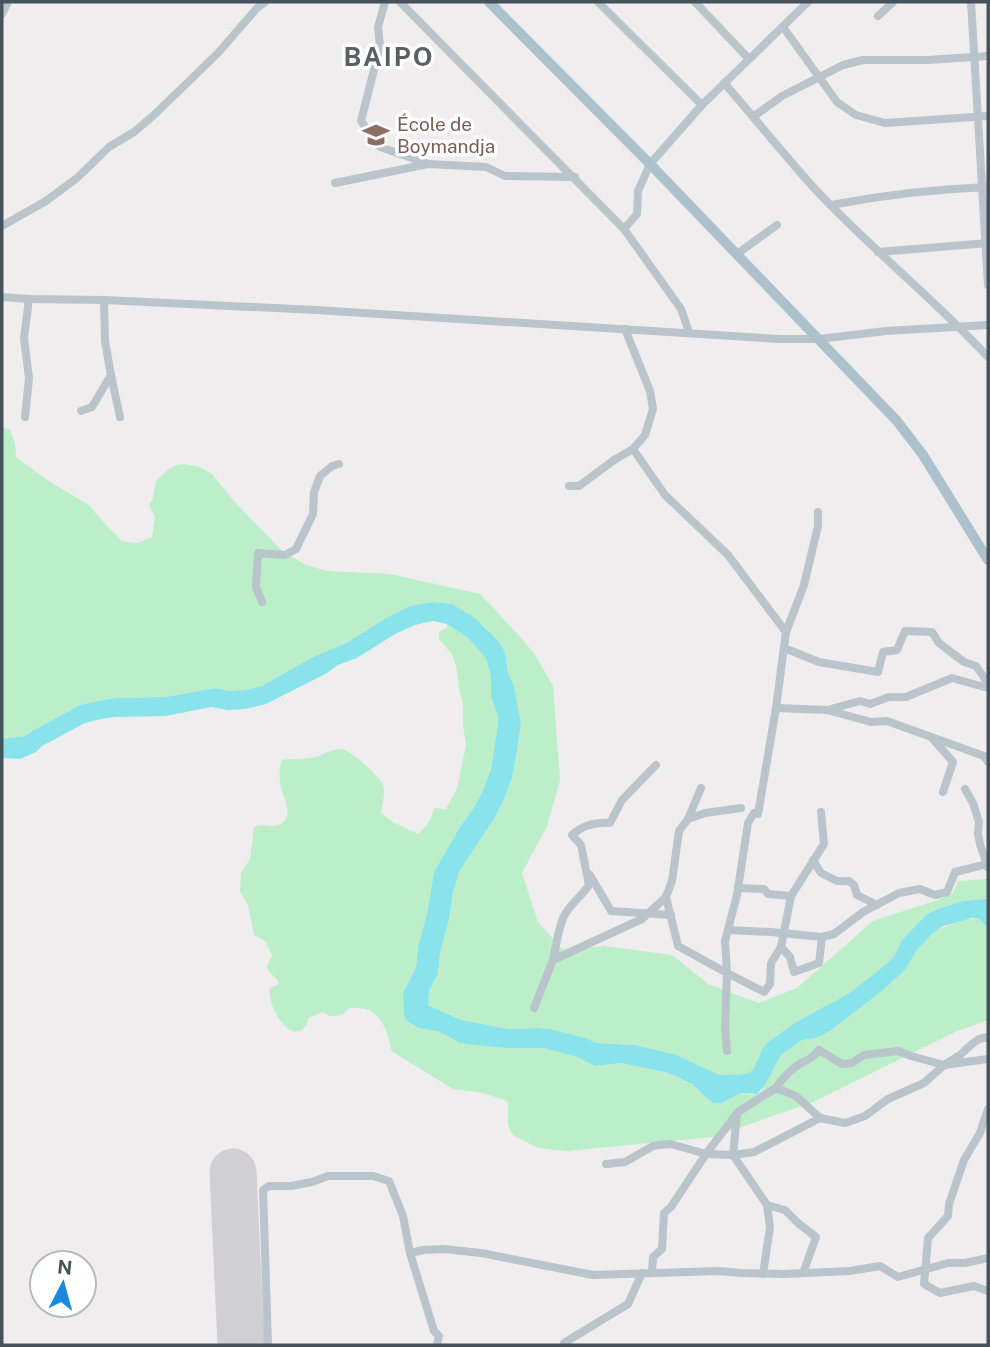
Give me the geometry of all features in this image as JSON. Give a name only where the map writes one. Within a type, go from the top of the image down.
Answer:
[{"type":"main road","points":[[489,2],[897,421],[923,455],[988,560]]},
{"type":"street","points":[[2,14],[8,2]]},
{"type":"street","points":[[2,226],[46,201],[77,178],[109,147],[134,132],[218,53],[265,2]]},
{"type":"street","points":[[385,2],[378,27],[380,46],[361,121],[380,147],[428,164]]},
{"type":"street","points":[[400,2],[625,229],[681,309],[688,332]]},
{"type":"street","points":[[598,2],[702,105]]},
{"type":"street","points":[[695,2],[749,59]]},
{"type":"street","points":[[625,229],[637,214],[638,191],[649,164],[702,105],[808,2]]},
{"type":"street","points":[[878,16],[893,2]]},
{"type":"street","points":[[971,2],[985,187],[988,285]]},
{"type":"street","points":[[783,27],[838,102],[856,115],[885,123],[988,116]]},
{"type":"street","points":[[753,117],[782,96],[843,65],[863,60],[988,56]]},
{"type":"street","points":[[724,83],[831,205],[959,326],[988,358]]},
{"type":"street","points":[[335,183],[428,164],[486,167],[505,176],[575,177]]},
{"type":"street","points":[[831,205],[881,196],[985,187]]},
{"type":"street","points":[[737,254],[777,225]]},
{"type":"street","points":[[878,252],[987,243]]},
{"type":"street","points":[[2,297],[330,310],[779,339],[819,339],[886,331],[988,325]]},
{"type":"street","points":[[25,417],[29,378],[24,338],[29,299]]},
{"type":"street","points":[[104,300],[105,341],[120,417]]},
{"type":"street","points":[[569,486],[579,486],[633,449],[645,435],[653,409],[650,391],[625,328]]},
{"type":"street","points":[[81,411],[92,407],[111,375]]},
{"type":"street","points":[[633,449],[665,495],[728,555],[786,632]]},
{"type":"street","points":[[262,602],[256,587],[258,553],[285,555],[296,549],[313,514],[314,492],[320,476],[331,466],[339,464]]},
{"type":"street","points":[[727,1051],[725,941],[738,888],[748,823],[756,814],[776,708],[786,632],[804,585],[818,526],[818,512]]},
{"type":"street","points":[[784,648],[819,662],[878,672],[883,652],[897,650],[905,631],[932,632],[939,643],[964,662],[976,666],[988,686]]},
{"type":"street","points":[[827,710],[860,701],[870,704],[888,697],[906,697],[952,678],[988,686]]},
{"type":"street","points":[[776,708],[827,710],[871,722],[887,721],[984,756],[988,762]]},
{"type":"street","points":[[931,737],[953,762],[943,792]]},
{"type":"street","points":[[534,1008],[553,960],[564,917],[589,885],[581,845],[572,835],[586,826],[610,824],[622,800],[656,765]]},
{"type":"street","points":[[553,960],[642,919],[666,897],[672,881],[679,831],[688,819],[701,788]]},
{"type":"street","points":[[729,930],[822,937],[834,934],[863,912],[899,892],[920,889],[935,895],[947,892],[955,872],[987,866],[978,834],[979,821],[965,789]]},
{"type":"street","points":[[688,819],[705,813],[741,808]]},
{"type":"street","points":[[666,897],[678,946],[764,992],[769,984],[771,963],[781,947],[791,895],[824,844],[821,812]]},
{"type":"street","points":[[813,860],[821,873],[837,881],[849,881],[854,885],[857,895],[877,905]]},
{"type":"street","points":[[586,869],[611,911],[671,915]]},
{"type":"street","points":[[738,888],[764,889],[768,894],[791,895]]},
{"type":"street","points":[[781,947],[790,957],[794,972],[819,963],[822,937]]},
{"type":"street","points":[[776,1088],[796,1096],[820,1118],[845,1124],[865,1116],[888,1099],[924,1083],[979,1039],[988,1037]]},
{"type":"street","points":[[564,1345],[628,1304],[647,1273],[653,1257],[662,1249],[664,1213],[671,1207],[706,1154],[738,1112],[776,1088],[782,1079],[802,1063],[810,1061],[819,1051],[842,1064],[852,1063],[864,1055],[898,1051],[944,1065],[988,1059]]},
{"type":"street","points":[[988,1109],[980,1133],[964,1160],[949,1204],[948,1216],[928,1238],[924,1284],[940,1293],[974,1286],[988,1292]]},
{"type":"street","points":[[738,1112],[733,1155],[767,1205],[770,1227],[763,1274]]},
{"type":"street","points":[[606,1164],[625,1162],[653,1146],[671,1144],[706,1154],[733,1155],[754,1152],[820,1118]]},
{"type":"street","points":[[268,1345],[263,1190],[270,1186],[312,1182],[328,1176],[373,1176],[389,1181],[403,1216],[405,1235],[434,1331],[439,1336],[437,1345]]},
{"type":"street","points":[[767,1205],[785,1210],[817,1237],[803,1273]]},
{"type":"street","points":[[410,1253],[444,1249],[481,1253],[593,1275],[719,1271],[803,1273],[850,1271],[880,1266],[898,1278],[948,1263],[965,1263],[988,1258]]},
{"type":"green space","points":[[2,427],[10,430],[16,457],[50,482],[89,505],[122,541],[137,543],[152,537],[155,517],[149,505],[156,481],[169,469],[185,464],[200,467],[212,474],[282,551],[304,564],[326,571],[390,574],[480,594],[533,652],[553,686],[560,780],[547,826],[522,873],[538,922],[562,949],[605,946],[672,955],[708,984],[759,1003],[797,988],[873,921],[953,893],[958,881],[988,879],[988,900],[964,901],[927,914],[902,940],[893,958],[848,994],[798,1021],[768,1042],[753,1071],[747,1074],[719,1075],[677,1055],[635,1045],[596,1043],[550,1029],[509,1029],[461,1020],[427,1004],[429,991],[438,974],[440,953],[459,872],[495,817],[513,774],[521,726],[505,652],[483,625],[452,604],[433,602],[410,606],[346,643],[311,658],[262,686],[230,691],[213,688],[166,697],[98,701],[80,705],[25,736],[2,739]]},
{"type":"green space","points":[[447,624],[468,638],[486,658],[498,724],[491,769],[484,788],[434,872],[416,968],[403,992],[404,1015],[408,1022],[419,1028],[440,1032],[456,1041],[505,1048],[544,1048],[577,1057],[595,1066],[621,1063],[669,1073],[692,1084],[708,1099],[722,1103],[741,1093],[753,1095],[761,1092],[781,1055],[802,1040],[816,1038],[830,1031],[883,990],[905,970],[917,950],[936,930],[978,918],[988,928],[988,1020],[955,1032],[813,1102],[713,1137],[566,1151],[538,1148],[513,1135],[508,1124],[508,1102],[505,1100],[483,1093],[453,1089],[393,1052],[383,1024],[374,1013],[349,1008],[337,1016],[322,1012],[309,1018],[304,1028],[297,1031],[285,1026],[271,1002],[270,988],[279,982],[268,970],[272,955],[265,941],[254,935],[248,905],[240,891],[241,873],[250,859],[254,827],[278,825],[285,821],[288,812],[280,781],[282,760],[311,758],[338,749],[358,759],[381,781],[384,791],[381,813],[393,822],[418,834],[429,822],[435,808],[446,809],[457,789],[466,745],[456,665],[452,654],[439,639],[439,632],[447,628]]},
{"type":"water","points":[[433,602],[452,604],[476,619],[498,641],[505,652],[521,725],[513,774],[505,797],[459,872],[440,953],[438,974],[429,991],[428,1005],[461,1020],[509,1029],[550,1029],[596,1043],[635,1045],[677,1055],[719,1075],[747,1074],[753,1070],[768,1042],[798,1021],[848,994],[893,958],[902,940],[927,914],[963,901],[986,899],[988,928],[978,918],[943,926],[917,950],[905,970],[883,990],[830,1031],[816,1038],[802,1040],[781,1055],[757,1094],[741,1093],[722,1103],[714,1103],[692,1084],[669,1073],[621,1063],[595,1066],[577,1057],[544,1048],[505,1048],[460,1043],[440,1032],[419,1028],[408,1022],[404,1015],[403,992],[416,968],[434,872],[484,788],[491,769],[498,724],[486,658],[468,638],[447,624],[433,621],[415,625],[266,704],[245,709],[211,707],[166,716],[101,719],[85,723],[20,759],[2,758],[2,739],[25,736],[80,705],[115,698],[166,697],[214,688],[230,691],[262,686],[311,658],[346,643],[410,606]]},
{"type":"runway","points":[[233,1172],[241,1345]]},
{"type":"place","name":"École de Boymandja","points":[[376,135]]},
{"type":"district","name":"BAIPO","points":[[389,57]]}]
